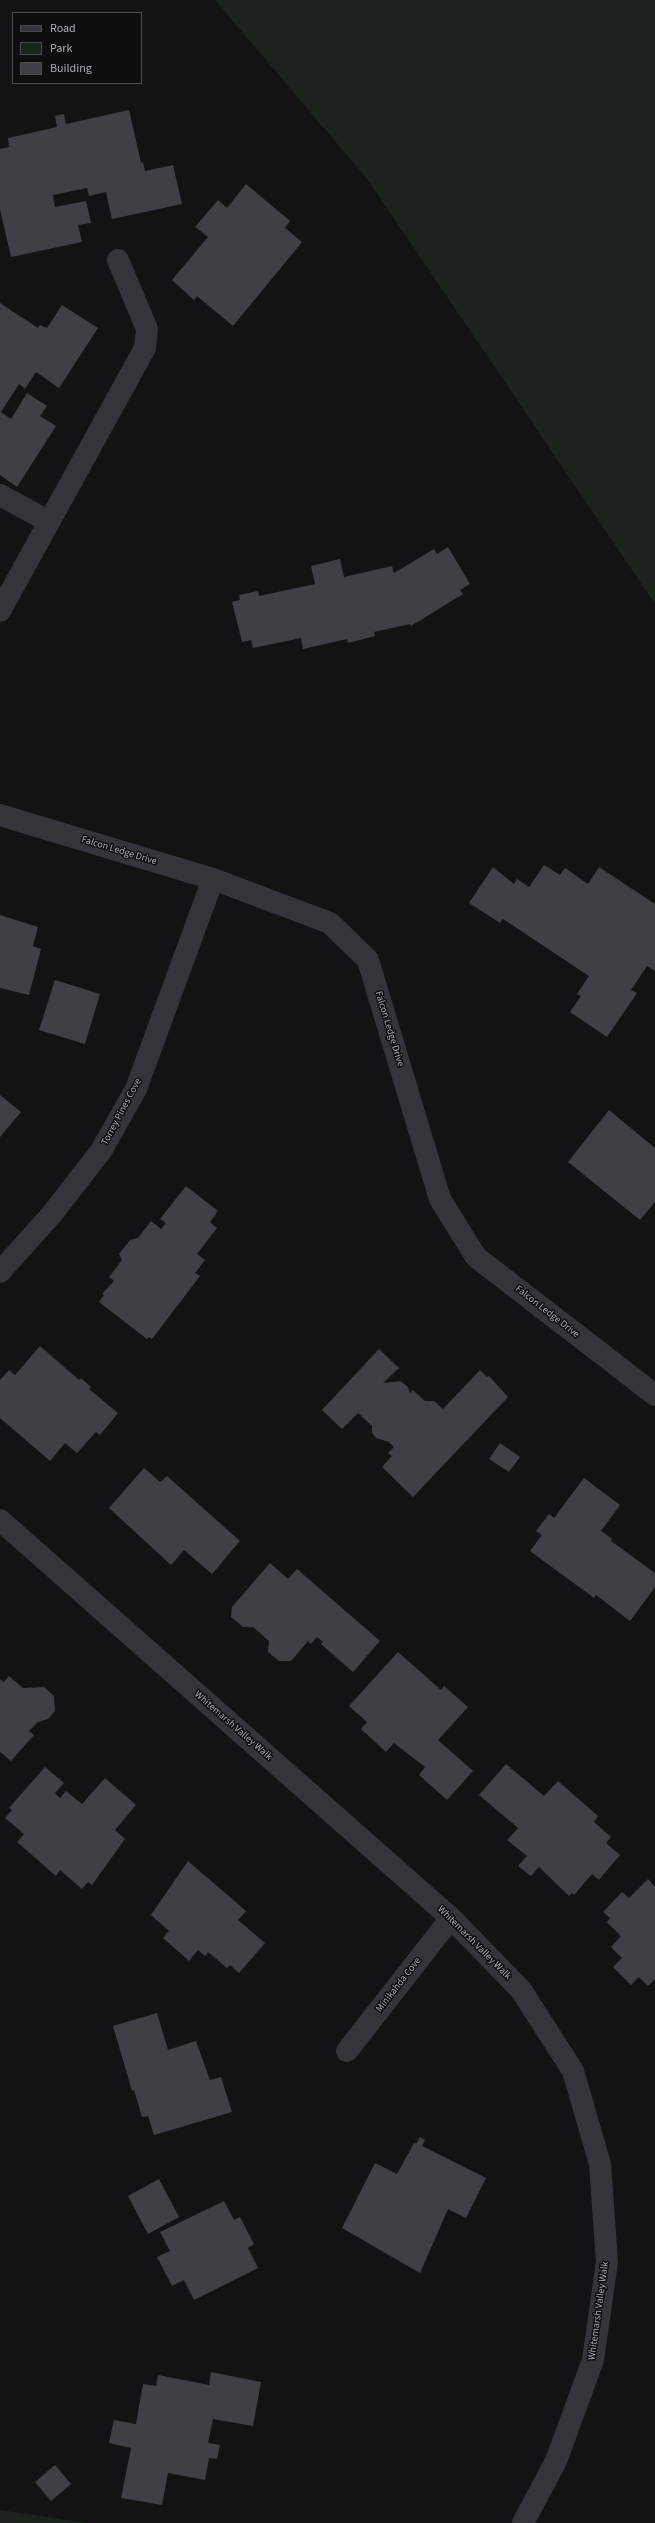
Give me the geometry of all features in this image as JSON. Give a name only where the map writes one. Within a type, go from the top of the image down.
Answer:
[{"type":"street","points":[[0,611],[48,521],[145,348],[147,329],[118,260]]},
{"type":"street","points":[[0,495],[48,521]]},
{"type":"street","name":"Falcon Ledge Drive","points":[[0,815],[213,879],[330,923],[368,960],[440,1199],[476,1257],[655,1395]]},
{"type":"street","name":"Torrey Pines Cove","points":[[0,1272],[52,1214],[101,1151],[136,1089],[213,879]]},
{"type":"street","name":"Whitemarsh Valley Walk","points":[[0,1520],[451,1918],[521,1990],[573,2071],[600,2164],[607,2262],[593,2360],[556,2461],[523,2523]]},
{"type":"street","name":"Minikahda Cove","points":[[346,2051],[451,1918]]},
{"type":"green space","points":[[215,0],[655,0],[655,604],[368,180]]},
{"type":"green space","points":[[0,2510],[87,2523],[0,2523]]},
{"type":"building","points":[[129,110],[141,163],[143,162],[145,171],[173,165],[182,204],[112,219],[106,192],[89,196],[87,188],[53,195],[55,207],[86,201],[91,223],[78,225],[82,242],[11,257],[0,209],[0,149],[9,147],[8,138],[57,127],[55,116],[64,114],[66,124]]},
{"type":"building","points":[[246,184],[290,221],[285,228],[302,242],[233,326],[197,296],[194,300],[172,280],[208,237],[195,227],[218,200],[227,208]]},
{"type":"building","points":[[0,303],[38,328],[40,325],[47,328],[62,305],[98,328],[59,388],[36,372],[25,389],[19,384],[1,412],[11,419],[27,393],[47,406],[40,416],[56,426],[17,487],[0,475]]},
{"type":"building","points":[[448,547],[470,584],[460,590],[463,594],[411,626],[410,624],[374,632],[375,636],[348,643],[347,639],[303,649],[301,638],[253,648],[251,640],[242,642],[232,602],[240,600],[239,595],[258,591],[259,596],[315,584],[311,566],[340,559],[344,577],[392,566],[394,573],[434,549],[437,554]]},
{"type":"building","points":[[544,865],[560,875],[565,868],[588,884],[599,867],[655,904],[655,971],[647,966],[631,990],[637,993],[607,1037],[570,1012],[581,996],[577,994],[589,976],[503,919],[500,923],[469,903],[493,867],[514,884],[517,879],[529,887]]},
{"type":"building","points":[[0,915],[38,927],[33,946],[41,949],[29,995],[0,988]]},
{"type":"building","points":[[55,980],[100,994],[85,1044],[39,1030]]},
{"type":"building","points":[[0,1095],[21,1112],[0,1137]]},
{"type":"building","points":[[609,1110],[655,1148],[655,1202],[640,1220],[568,1162]]},
{"type":"building","points":[[186,1186],[218,1211],[210,1222],[217,1228],[197,1254],[205,1260],[195,1273],[200,1276],[152,1339],[149,1337],[147,1339],[99,1302],[104,1295],[102,1294],[114,1281],[109,1277],[122,1260],[119,1254],[130,1240],[138,1238],[151,1221],[161,1229],[166,1223],[160,1219]]},
{"type":"building","points":[[40,1346],[79,1380],[81,1378],[91,1387],[89,1389],[118,1413],[100,1435],[96,1432],[77,1453],[65,1443],[50,1461],[0,1418],[0,1380],[9,1370],[15,1375]]},
{"type":"building","points":[[379,1349],[399,1368],[383,1383],[400,1381],[407,1386],[410,1393],[413,1390],[425,1401],[434,1401],[443,1409],[480,1370],[487,1377],[489,1376],[508,1397],[413,1497],[382,1467],[392,1456],[388,1453],[394,1447],[389,1442],[376,1438],[372,1433],[372,1426],[358,1413],[342,1429],[322,1410]]},
{"type":"building","points":[[500,1443],[520,1457],[509,1472],[489,1459]]},
{"type":"building","points":[[144,1468],[160,1482],[167,1476],[240,1541],[212,1574],[184,1550],[171,1565],[109,1508]]},
{"type":"building","points":[[584,1478],[620,1505],[601,1531],[612,1539],[611,1541],[655,1573],[655,1587],[630,1621],[596,1595],[594,1598],[530,1551],[542,1535],[536,1531],[549,1514],[554,1518]]},
{"type":"building","points":[[270,1563],[288,1579],[297,1569],[380,1641],[353,1672],[321,1644],[323,1642],[317,1637],[311,1644],[308,1641],[291,1661],[279,1661],[268,1652],[269,1641],[253,1627],[243,1627],[231,1617],[232,1607]]},
{"type":"building","points":[[398,1652],[441,1690],[444,1686],[468,1707],[438,1740],[473,1771],[447,1800],[419,1775],[425,1767],[394,1743],[386,1752],[361,1729],[367,1722],[349,1706]]},
{"type":"building","points":[[9,1676],[23,1688],[44,1687],[54,1696],[55,1711],[48,1719],[38,1722],[29,1731],[34,1735],[11,1761],[0,1752],[0,1679],[4,1682]]},
{"type":"building","points":[[506,1764],[544,1796],[558,1781],[598,1816],[594,1822],[611,1837],[606,1843],[620,1855],[599,1880],[592,1874],[574,1895],[572,1893],[569,1896],[539,1867],[531,1876],[518,1866],[527,1856],[507,1840],[518,1828],[479,1795]]},
{"type":"building","points":[[45,1767],[64,1783],[55,1793],[60,1798],[66,1791],[82,1804],[105,1778],[136,1805],[115,1830],[125,1839],[92,1885],[88,1882],[82,1889],[60,1870],[56,1876],[17,1842],[24,1834],[5,1818],[12,1810],[9,1808]]},
{"type":"building","points":[[188,1861],[246,1911],[238,1920],[265,1943],[239,1973],[230,1965],[227,1968],[208,1952],[205,1956],[198,1950],[189,1961],[163,1938],[169,1931],[151,1915]]},
{"type":"building","points":[[648,1879],[655,1887],[655,1979],[648,1986],[639,1977],[631,1985],[613,1967],[622,1958],[611,1947],[621,1936],[607,1922],[610,1918],[603,1912],[622,1892],[629,1898]]},
{"type":"building","points":[[157,2013],[168,2050],[196,2041],[210,2080],[221,2077],[232,2112],[154,2135],[148,2116],[142,2117],[134,2090],[132,2091],[113,2026]]},
{"type":"building","points":[[420,2137],[425,2140],[422,2146],[486,2178],[466,2218],[448,2209],[420,2273],[342,2228],[375,2163],[397,2174],[414,2143],[416,2144]]},
{"type":"building","points":[[159,2179],[179,2217],[148,2234],[128,2196]]},
{"type":"building","points":[[224,2201],[234,2220],[240,2217],[254,2244],[248,2248],[258,2268],[194,2300],[184,2280],[172,2286],[157,2257],[170,2251],[160,2232]]},
{"type":"building","points":[[211,2372],[261,2382],[253,2426],[213,2419],[208,2443],[220,2445],[217,2459],[209,2458],[205,2480],[168,2473],[162,2505],[121,2498],[131,2448],[109,2443],[114,2420],[136,2424],[143,2384],[156,2386],[158,2375],[209,2385]]},
{"type":"building","points":[[55,2465],[71,2484],[51,2501],[35,2482]]}]
